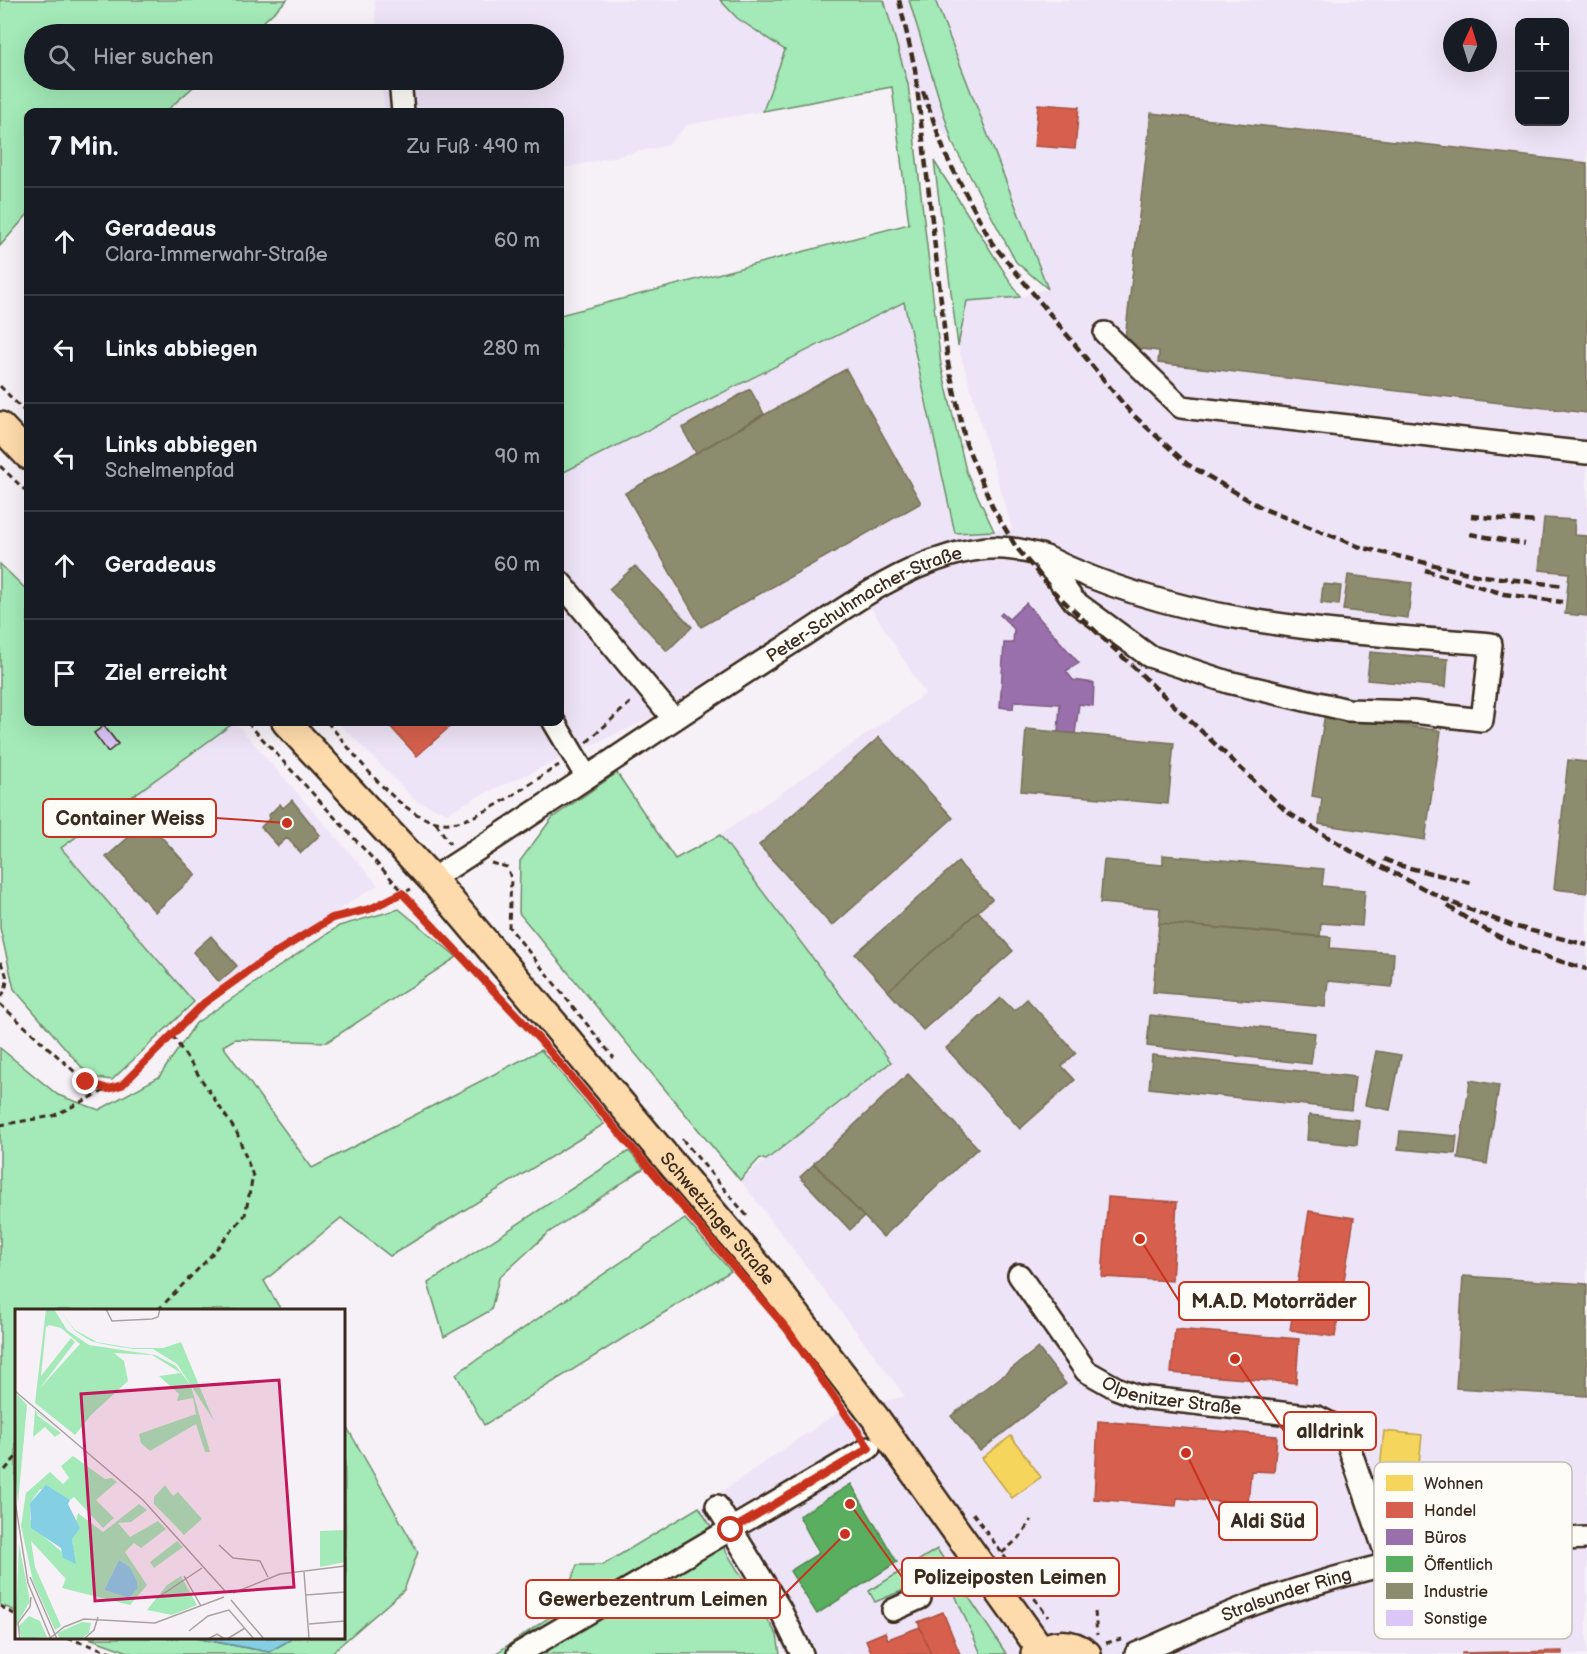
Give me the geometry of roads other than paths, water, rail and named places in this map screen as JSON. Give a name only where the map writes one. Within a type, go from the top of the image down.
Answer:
[{"type":"main road","points":[[0,426],[24,451]]},
{"type":"main road","name":"Schwetzinger Straße","points":[[290,726],[432,879],[766,1276],[877,1420],[1038,1652]]},
{"type":"main road","points":[[1038,1652],[1064,1644],[1093,1648]]},
{"type":"street","points":[[401,90],[403,108]]},
{"type":"street","points":[[1105,333],[1181,407],[1587,453]]},
{"type":"street","name":"Peter-Schuhmacher-Straße","points":[[432,879],[673,718],[901,574],[947,556],[980,548],[1016,547],[1041,555],[1089,579],[1161,602],[1233,618],[1351,633],[1491,644],[1482,720],[1413,712],[1348,710],[1228,682],[1149,656],[1074,601],[1041,555]]},
{"type":"street","points":[[564,587],[673,718]]},
{"type":"street","points":[[557,726],[586,776]]},
{"type":"street","name":"Olpenitzer Straße","points":[[1019,1275],[1086,1371],[1116,1388],[1140,1397],[1317,1417],[1333,1425],[1346,1438],[1374,1519]]},
{"type":"street","points":[[518,1654],[869,1448]]},
{"type":"street","points":[[717,1506],[780,1609],[802,1654]]},
{"type":"street","name":"Stralsunder Ring","points":[[1572,1538],[1587,1538]]},
{"type":"street","name":"Stralsunder Ring","points":[[1126,1651],[1262,1601],[1374,1567]]},
{"type":"street","points":[[892,1610],[920,1598]]},
{"type":"water","points":[[200,1639],[291,1639],[269,1652]]},
{"type":"railway","points":[[899,0],[915,69],[948,363],[966,444],[993,508],[1016,547],[1053,591],[1287,812],[1351,851],[1450,902],[1513,926],[1587,945]]},
{"type":"railway","points":[[923,91],[946,156],[992,243],[1130,412],[1187,464],[1264,509],[1360,547],[1476,575],[1564,586]]},
{"type":"railway","points":[[1471,516],[1537,522]]},
{"type":"railway","points":[[1470,534],[1525,544]]},
{"type":"railway","points":[[1425,570],[1504,594],[1562,602]]},
{"type":"railway","points":[[1384,859],[1398,865],[1471,883]]},
{"type":"railway","points":[[1448,906],[1480,927],[1514,944],[1587,969]]},
{"type":"place","name":"Container Weiss","points":[[287,823]]},
{"type":"place","name":"M.A.D. Motorräder","points":[[1140,1239]]},
{"type":"place","name":"alldrink","points":[[1235,1359]]},
{"type":"place","name":"Aldi Süd","points":[[1186,1453]]},
{"type":"place","name":"Polizeiposten Leimen","points":[[850,1504]]},
{"type":"place","name":"Gewerbezentrum Leimen","points":[[845,1534]]}]
